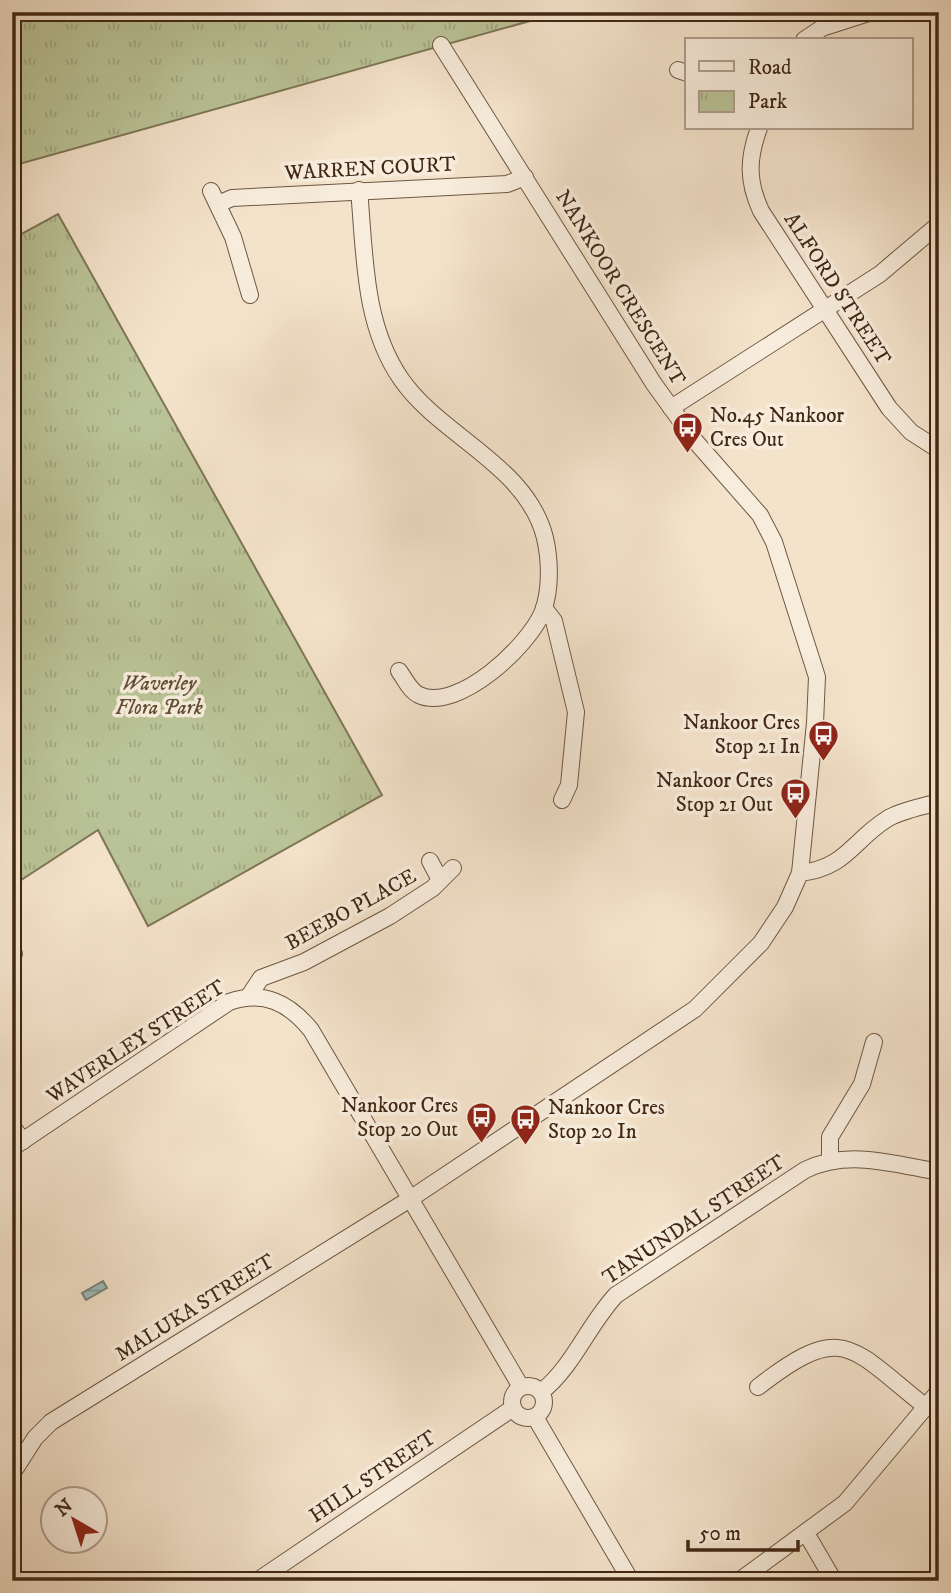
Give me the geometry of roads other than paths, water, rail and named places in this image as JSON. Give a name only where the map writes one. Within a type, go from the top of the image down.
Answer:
[{"type":"street","points":[[807,38],[822,28],[872,12]]},
{"type":"street","name":"NANKOOR CRESCENT","points":[[410,1199],[639,1049],[712,995],[768,934],[785,908],[800,873],[817,701],[812,656],[766,527],[671,408],[441,45]]},
{"type":"street","name":"ALFORD STREET","points":[[758,130],[750,164],[755,197],[825,310],[899,421],[939,450]]},
{"type":"street","name":"WARREN COURT","points":[[250,295],[233,237],[214,197],[507,184],[525,177]]},
{"type":"street","points":[[359,190],[370,300],[381,340],[400,378],[412,393],[519,488],[539,520],[548,556],[544,608],[537,624],[513,655],[459,691],[428,698],[421,696],[399,671]]},
{"type":"street","points":[[671,408],[897,262],[939,223]]},
{"type":"street","points":[[544,608],[554,621],[576,712],[569,785],[562,800]]},
{"type":"street","points":[[800,873],[817,871],[841,860],[887,819],[939,802]]},
{"type":"street","name":"BEEBO PLACE","points":[[430,861],[440,880]]},
{"type":"street","name":"BEEBO PLACE","points":[[248,996],[261,978],[292,968],[390,916],[453,868]]},
{"type":"street","points":[[248,996],[281,1002],[303,1020],[521,1387]]},
{"type":"street","name":"WAVERLEY STREET","points":[[17,1145],[220,1007],[248,996]]},
{"type":"street","points":[[830,1160],[830,1137],[862,1084],[874,1042]]},
{"type":"street","points":[[12,1126],[17,1145]]},
{"type":"street","name":"TANUNDAL STREET","points":[[541,1392],[558,1376],[595,1320],[616,1295],[791,1178],[830,1160],[855,1158],[939,1172]]},
{"type":"street","name":"MALUKA STREET","points":[[13,1469],[35,1438],[51,1422],[410,1199]]},
{"type":"street","points":[[758,1387],[802,1355],[827,1347],[838,1347],[858,1353],[926,1406]]},
{"type":"street","points":[[530,1385],[541,1392],[544,1405],[535,1417],[523,1418],[513,1408],[512,1396],[521,1387],[530,1385]]},
{"type":"street","points":[[739,1581],[806,1533],[857,1491],[939,1391]]},
{"type":"street","name":"HILL STREET","points":[[257,1581],[513,1408]]},
{"type":"street","points":[[535,1417],[631,1581]]},
{"type":"street","points":[[806,1533],[834,1581]]},
{"type":"water","points":[[103,1281],[107,1288],[86,1300],[82,1293]]},
{"type":"place","name":"No.45 Nankoor Cres Out","points":[[687,455]]},
{"type":"place","name":"Nankoor Cres Stop 21 In","points":[[823,762]]},
{"type":"place","name":"Nankoor Cres Stop 21 Out","points":[[796,820]]},
{"type":"place","name":"Nankoor Cres Stop 20 Out","points":[[481,1145]]},
{"type":"place","name":"Nankoor Cres Stop 20 In","points":[[525,1147]]},
{"type":"park label","name":"Waverley Flora Park","points":[[159,696]]}]
